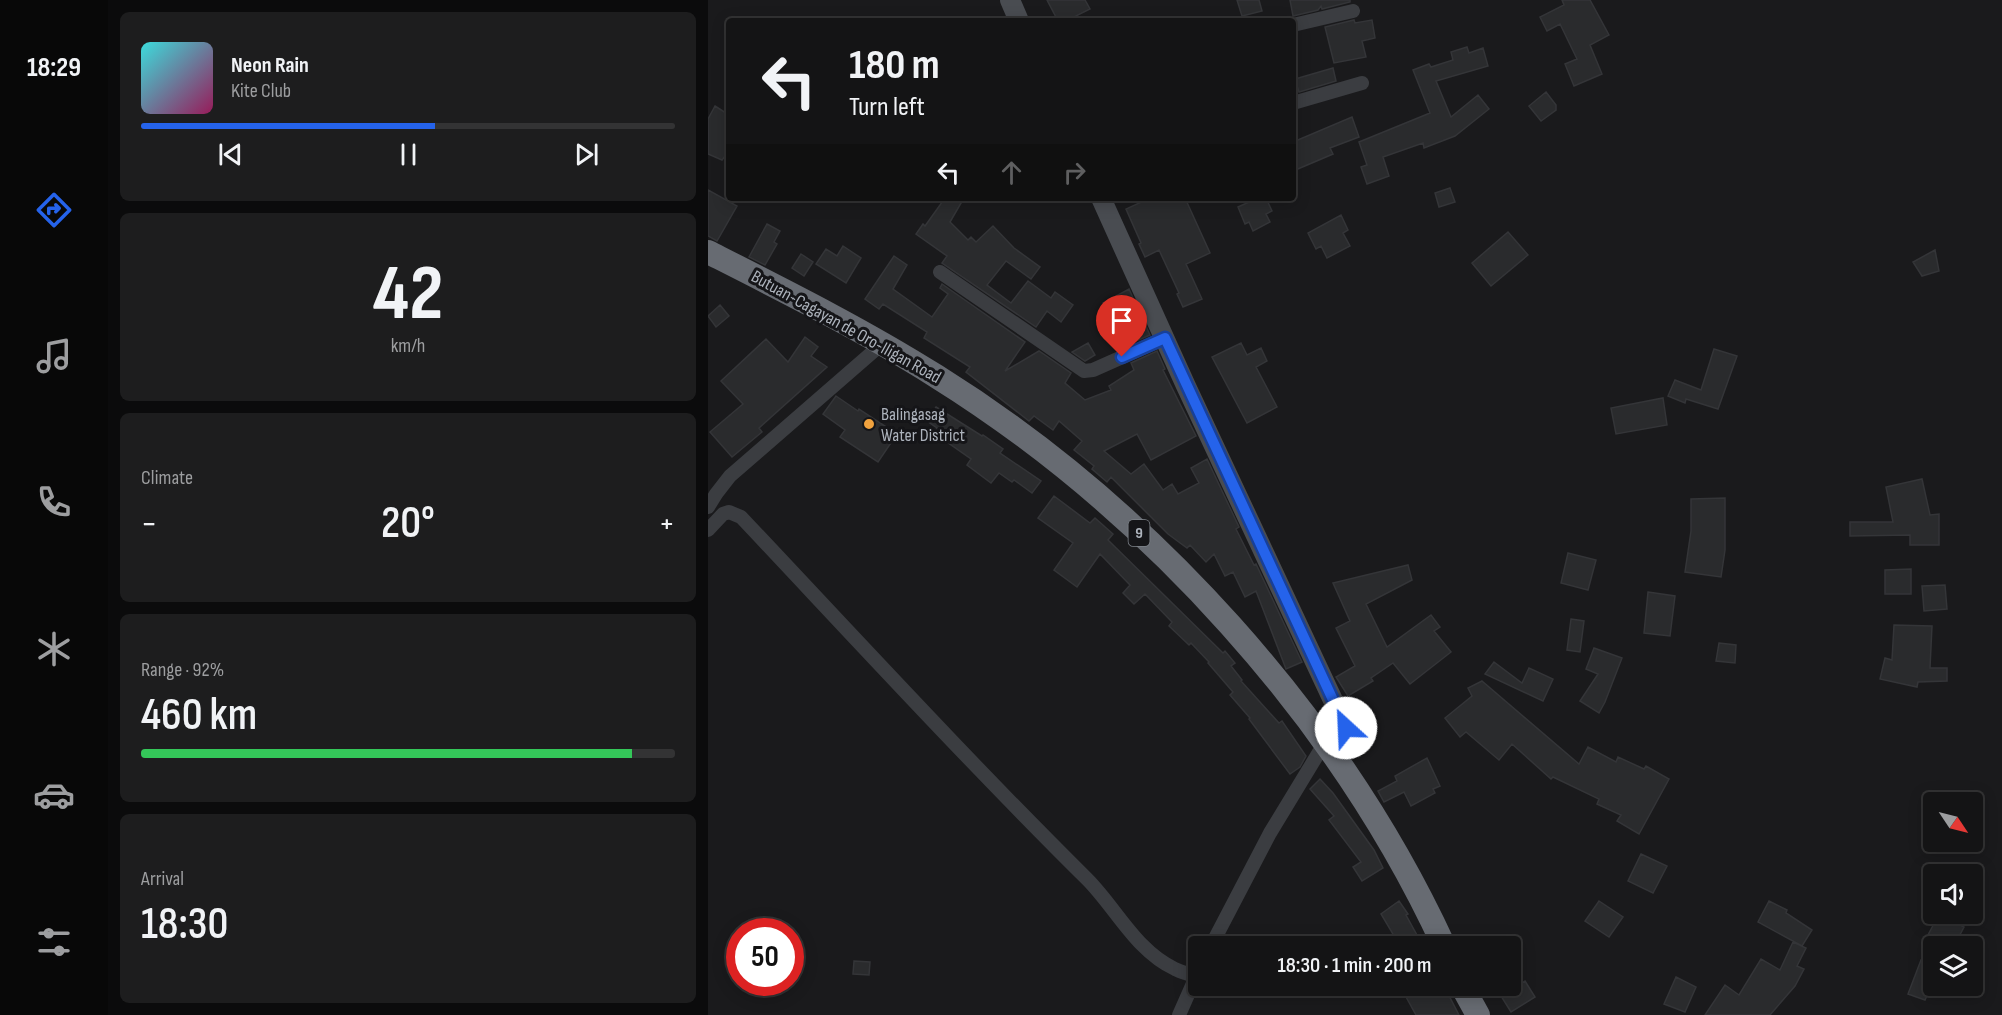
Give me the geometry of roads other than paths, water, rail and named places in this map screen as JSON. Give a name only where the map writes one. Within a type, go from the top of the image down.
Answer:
[{"type":"highway","name":"Butuan-Cagayan de Oro-Iligan Road","points":[[708,252],[883,343],[991,413],[1069,471],[1122,516],[1231,626],[1285,691],[1375,817],[1439,936]]},
{"type":"highway","points":[[1468,996],[1478,1015]]},
{"type":"main road","points":[[1010,0],[1018,18]]},
{"type":"main road","points":[[1102,201],[1346,728],[1324,744]]},
{"type":"street","points":[[1296,24],[1353,11]]},
{"type":"street","points":[[1296,102],[1362,83]]},
{"type":"street","points":[[940,272],[1084,371],[1098,369],[1165,338]]},
{"type":"street","points":[[708,507],[730,476],[883,343]]},
{"type":"street","points":[[708,530],[723,514],[729,512],[741,517],[955,744],[1088,880],[1138,940],[1162,962],[1175,969],[1188,972]]},
{"type":"street","points":[[1216,936],[1270,833],[1324,744]]},
{"type":"street","points":[[1179,1015],[1188,994]]},
{"type":"place","name":"Balingasag Water District","points":[[869,424]]}]
